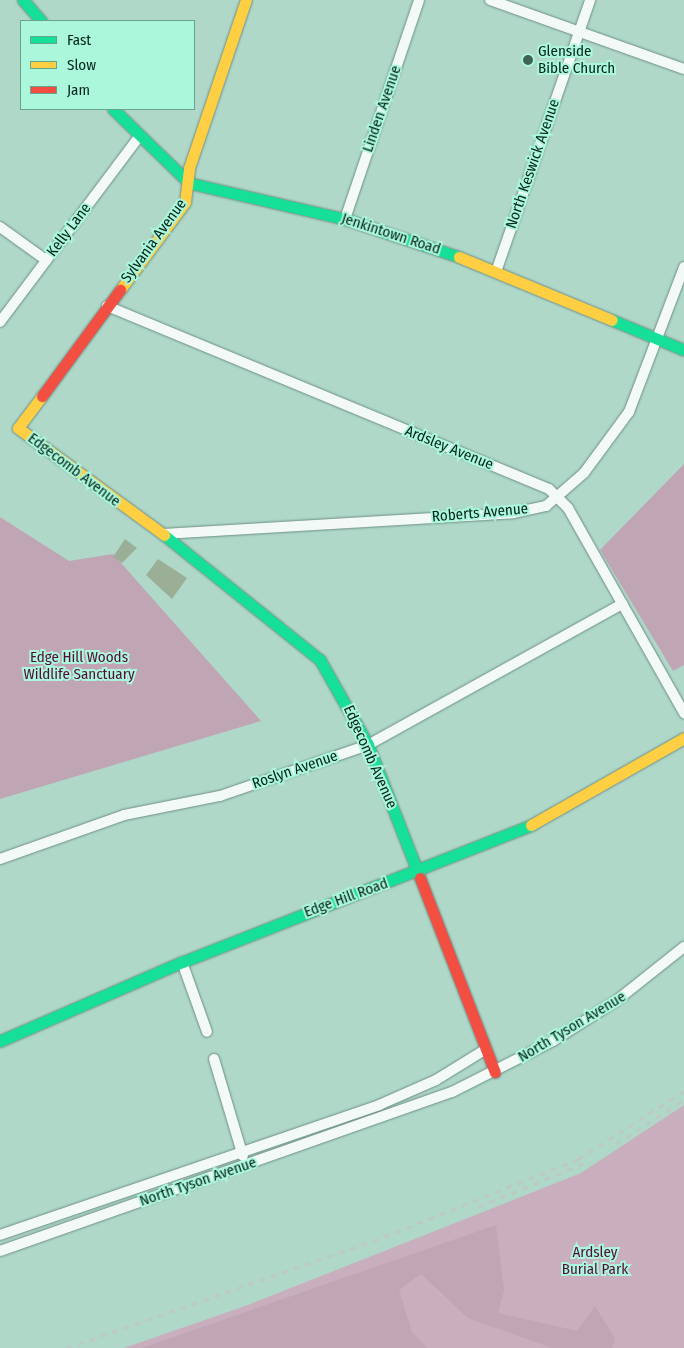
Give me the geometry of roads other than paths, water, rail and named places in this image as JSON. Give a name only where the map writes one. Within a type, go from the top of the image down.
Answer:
[{"type":"street","points":[[23,0],[39,20]]},
{"type":"street","name":"Sylvania Avenue","points":[[18,428],[185,202],[189,183],[189,168],[246,0]]},
{"type":"street","name":"Linden Avenue","points":[[345,219],[419,0]]},
{"type":"street","points":[[490,0],[684,68]]},
{"type":"street","name":"North Keswick Avenue","points":[[496,272],[590,0]]},
{"type":"street","name":"Jenkintown Road","points":[[114,110],[138,138],[189,183],[345,219],[496,272],[684,350]]},
{"type":"street","name":"Kelly Lane","points":[[0,322],[138,138]]},
{"type":"street","points":[[0,227],[46,260]]},
{"type":"street","name":"Roberts Avenue","points":[[163,534],[513,513],[546,506],[560,498],[624,420],[659,340],[684,267]]},
{"type":"street","name":"Ardsley Avenue","points":[[107,306],[517,476],[560,498]]},
{"type":"street","name":"Edgecomb Avenue","points":[[18,428],[163,534],[320,660],[368,746],[495,1072]]},
{"type":"street","points":[[560,498],[684,713]]},
{"type":"street","name":"Roslyn Avenue","points":[[0,859],[124,815],[220,796],[368,746],[622,604]]},
{"type":"street","name":"Edge Hill Road","points":[[0,1041],[182,962],[418,872],[538,822],[684,738]]},
{"type":"street","name":"North Tyson Avenue","points":[[3,1250],[395,1113],[495,1072],[616,1002],[684,947]]},
{"type":"street","points":[[182,962],[207,1032]]},
{"type":"street","name":"North Tyson Avenue","points":[[0,1233],[359,1111],[436,1080],[486,1049]]},
{"type":"street","points":[[214,1059],[246,1166]]},
{"type":"street","name":"North Tyson Avenue","points":[[359,1111],[395,1113]]},
{"type":"street","points":[[0,1233],[3,1250]]},
{"type":"railway","points":[[67,1348],[384,1237],[578,1159],[684,1091]]},
{"type":"railway","points":[[616,1144],[684,1100]]},
{"type":"railway","points":[[478,1207],[589,1161]]},
{"type":"place","name":"Glenside Bible Church","points":[[528,60]]},
{"type":"park label","name":"Edge Hill Woods Wildlife Sanctuary","points":[[79,666]]},
{"type":"park label","name":"Ardsley Burial Park","points":[[595,1260]]}]
